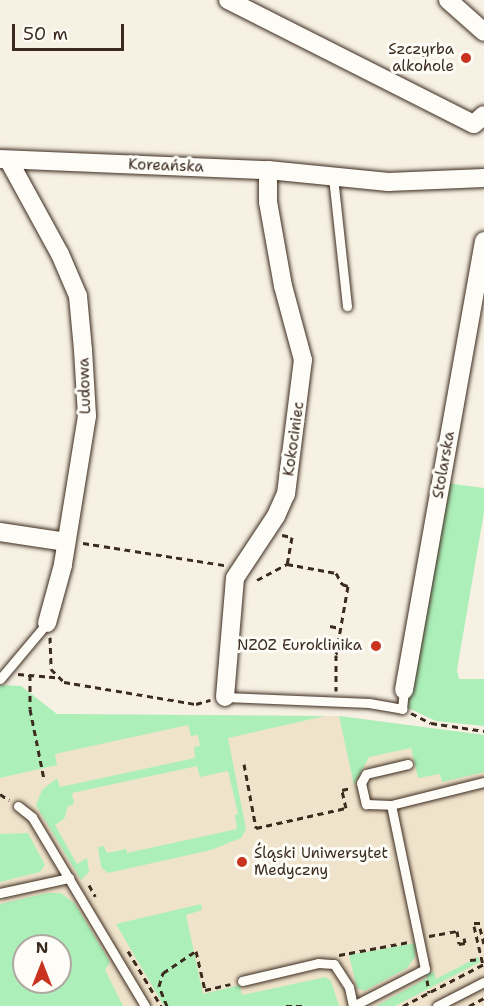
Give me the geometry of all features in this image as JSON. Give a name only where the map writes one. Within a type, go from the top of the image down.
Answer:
[{"type":"street","points":[[228,0],[474,124],[484,115]]},
{"type":"street","points":[[448,0],[484,32]]},
{"type":"street","name":"Koreańska","points":[[4,160],[267,170],[388,182],[484,178]]},
{"type":"street","name":"Ludowa","points":[[4,160],[60,254],[78,296],[87,416],[66,542],[47,623]]},
{"type":"street","name":"Kokociniec","points":[[225,697],[234,578],[269,528],[286,494],[303,360],[283,286],[268,202],[267,170]]},
{"type":"street","name":"Stolarska","points":[[404,690],[484,241]]},
{"type":"street","points":[[0,532],[66,542]]},
{"type":"lane","points":[[333,177],[347,306]]},
{"type":"lane","points":[[4,676],[47,623]]},
{"type":"lane","points":[[225,697],[336,701],[402,709],[404,690]]},
{"type":"lane","points":[[408,764],[366,774],[362,787],[366,804],[391,805],[484,782]]},
{"type":"lane","points":[[242,981],[318,963],[334,964],[349,987],[353,1006],[425,969],[424,938],[391,805]]},
{"type":"lane","points":[[18,806],[32,817],[145,1006]]},
{"type":"lane","points":[[0,893],[69,878]]},
{"type":"lane","points":[[437,1006],[484,982]]},
{"type":"path","points":[[269,528],[292,537],[287,564]]},
{"type":"path","points":[[66,542],[241,569]]},
{"type":"path","points":[[257,580],[287,564],[336,573],[342,584],[348,586],[340,628],[336,701]]},
{"type":"path","points":[[47,623],[51,645],[49,662],[56,677]]},
{"type":"path","points":[[330,626],[340,628]]},
{"type":"path","points":[[30,675],[30,709],[44,779]]},
{"type":"path","points":[[4,676],[56,677],[71,685],[187,703],[225,697]]},
{"type":"path","points":[[402,709],[431,723],[484,731]]},
{"type":"path","points":[[244,764],[256,828],[346,808],[342,790],[362,787]]},
{"type":"path","points":[[403,1006],[484,964],[474,924],[484,923]]},
{"type":"path","points":[[424,938],[427,926]]},
{"type":"path","points":[[480,928],[484,945]]},
{"type":"path","points":[[328,958],[456,931],[459,944],[465,943],[464,938]]},
{"type":"path","points":[[166,1006],[159,986],[163,973],[196,951]]},
{"type":"path","points":[[470,960],[482,959]]},
{"type":"path","points":[[469,1006],[484,998]]},
{"type":"path","points":[[286,1006],[303,1006]]},
{"type":"shaded area","name":"Śląski Uniwersytet Medyczny","points":[[57,714],[339,716],[484,735],[484,1006],[0,1006],[0,778],[48,767]]},
{"type":"green space","points":[[446,483],[484,488],[484,512],[457,670],[459,679],[484,679],[484,726],[436,721],[406,707]]},
{"type":"green space","points":[[0,685],[21,686],[57,714],[325,716],[228,738],[246,829],[241,838],[211,850],[108,873],[101,867],[98,847],[104,846],[107,853],[126,849],[127,853],[237,829],[235,815],[238,814],[228,771],[200,777],[197,766],[72,793],[74,804],[68,806],[64,819],[55,825],[77,864],[87,858],[89,872],[81,880],[36,805],[42,790],[57,778],[60,787],[195,758],[194,747],[200,746],[198,735],[191,736],[188,725],[55,754],[57,765],[0,778]]},
{"type":"green space","points":[[339,716],[484,735],[484,772],[442,782],[440,774],[418,778],[411,748],[369,757],[354,785]]},
{"type":"green space","points":[[28,833],[45,865],[40,872],[0,882],[0,834]]},
{"type":"green space","points":[[47,893],[61,893],[75,904],[110,962],[105,970],[123,1006],[0,1006],[0,904]]},
{"type":"green space","points":[[201,904],[202,910],[186,915],[203,994],[240,985],[242,995],[326,977],[331,981],[339,1006],[164,1006],[116,924]]},
{"type":"green space","points":[[416,943],[415,957],[407,968],[364,991],[357,988],[349,955]]},
{"type":"green space","points":[[478,957],[480,962],[395,1006],[376,1006],[427,978],[426,973],[434,972],[436,979]]},
{"type":"place","name":"Szczyrba alkohole","points":[[466,58]]},
{"type":"place","name":"NZOZ Euroklinika","points":[[376,646]]},
{"type":"place","name":"Śląski Uniwersytet Medyczny","points":[[242,862]]}]
